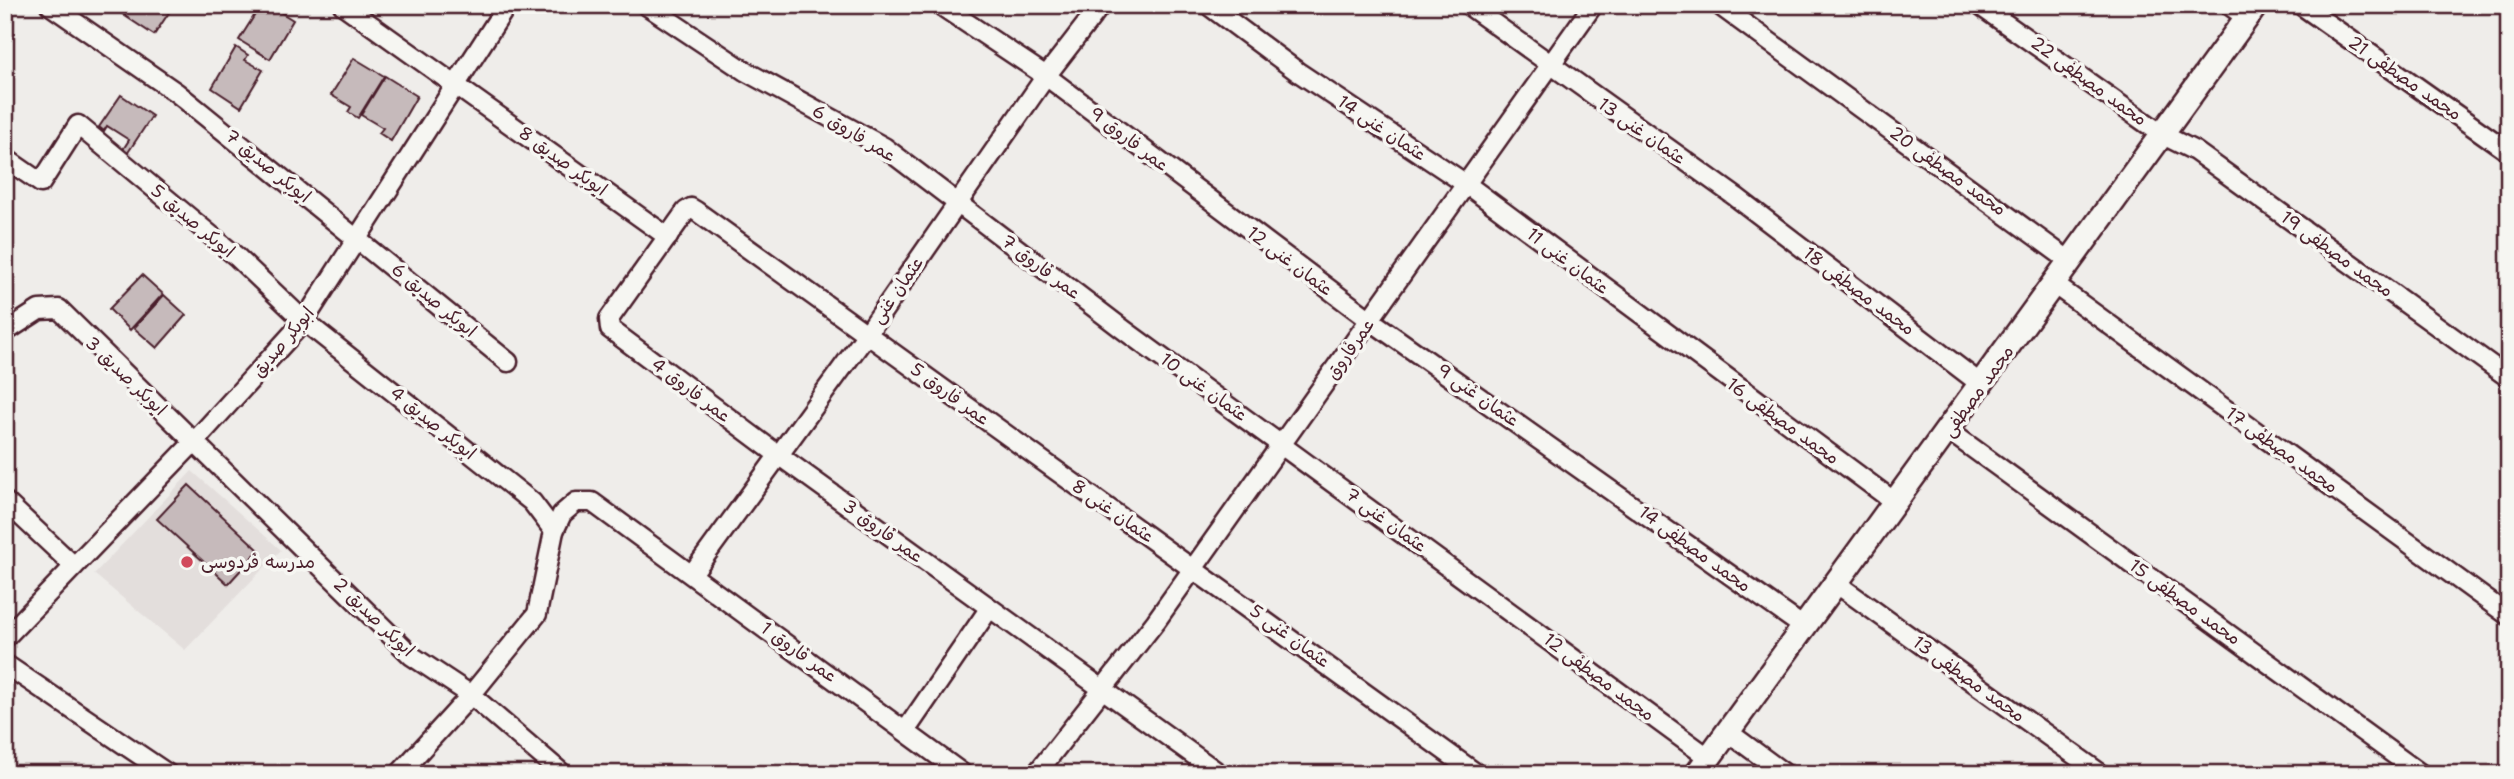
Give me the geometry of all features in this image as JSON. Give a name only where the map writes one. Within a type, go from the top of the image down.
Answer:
[{"type":"street","name":"ابوبکر صدیق 7","points":[[50,5],[177,93],[358,238]]},
{"type":"street","name":"ابوبکر صدیق 8","points":[[344,5],[668,237]]},
{"type":"street","name":"ابوبکر صدیق","points":[[5,638],[194,442],[304,320],[459,85],[507,5]]},
{"type":"street","name":"عمر فاروق 6","points":[[646,5],[745,71],[884,147],[957,204]]},
{"type":"street","name":"عمر فاروق 9","points":[[940,5],[1046,76],[1211,201]]},
{"type":"street","name":"عثمان غنی","points":[[692,574],[776,454],[867,334],[1046,76],[1101,5]]},
{"type":"street","name":"عثمان غنی 14","points":[[1208,5],[1298,72],[1466,184]]},
{"type":"street","name":"عثمان غنی 13","points":[[1468,5],[1549,66],[1736,197]]},
{"type":"street","name":"عمرفاروق","points":[[1104,691],[1283,444],[1593,5]]},
{"type":"street","name":"محمد مصطفی 20","points":[[1719,5],[2071,262]]},
{"type":"street","name":"محمد مصطفی 22","points":[[1979,5],[2163,135]]},
{"type":"street","name":"محمد مصطفی 21","points":[[2301,5],[2509,152]]},
{"type":"street","name":"محمد مصطفی","points":[[1703,766],[1950,431],[2163,135],[2244,9]]},
{"type":"street","name":"ابوبکر صدیق 5","points":[[5,158],[41,183],[78,125],[237,257],[304,320]]},
{"type":"street","name":"محمد مصطفی 19","points":[[2163,135],[2194,151],[2509,378]]},
{"type":"street","name":"عثمان غنی 11","points":[[1466,184],[1670,338]]},
{"type":"street","name":"محمد مصطفی 18","points":[[1736,197],[1982,385]]},
{"type":"street","name":"عثمان غنی 12","points":[[1211,201],[1370,320]]},
{"type":"street","name":"عمر فاروق 7","points":[[957,204],[1124,330]]},
{"type":"street","name":"عمر فاروق 5","points":[[668,237],[691,208],[1032,453]]},
{"type":"street","name":"عمر فاروق 4","points":[[668,237],[607,324],[776,454]]},
{"type":"street","name":"ابوبکر صدیق 6","points":[[358,238],[508,362]]},
{"type":"street","name":"محمد مصطفی 17","points":[[2055,285],[2509,616]]},
{"type":"street","name":"ابوبکر صدیق 3","points":[[7,328],[39,310],[59,309],[194,442]]},
{"type":"street","name":"ابوبکر صدیق 4","points":[[304,320],[532,502],[554,531]]},
{"type":"street","name":"عثمان غنی 9","points":[[1370,320],[1586,471]]},
{"type":"street","name":"عثمان غنی 10","points":[[1124,330],[1283,444]]},
{"type":"street","name":"محمد مصطفی 16","points":[[1670,338],[1896,503]]},
{"type":"street","name":"محمد مصطفی 15","points":[[1950,431],[2421,774]]},
{"type":"street","name":"ابوبکر صدیق 2","points":[[194,442],[412,656],[471,695],[563,774]]},
{"type":"street","name":"عثمان غنی 7","points":[[1283,444],[1489,595]]},
{"type":"street","name":"عثمان غنی 8","points":[[1032,453],[1194,568]]},
{"type":"street","name":"عمر فاروق 3","points":[[776,454],[1220,774]]},
{"type":"street","name":"محمد مصطفی 14","points":[[1586,471],[1805,628]]},
{"type":"street","points":[[5,501],[74,566]]},
{"type":"street","name":"عمر فاروق 1","points":[[554,531],[562,514],[576,502],[592,502],[906,730],[954,771]]},
{"type":"street","points":[[399,774],[471,695],[537,614],[554,531]]},
{"type":"street","name":"عثمان غنی 5","points":[[1194,568],[1385,704],[1477,774]]},
{"type":"street","name":"محمد مصطفی 13","points":[[1837,584],[2101,774]]},
{"type":"street","name":"محمد مصطفی 12","points":[[1489,595],[1703,766]]},
{"type":"street","points":[[906,730],[989,609]]},
{"type":"street","points":[[5,664],[168,774]]},
{"type":"street","points":[[1036,774],[1104,691]]},
{"type":"street","points":[[1728,732],[1785,774]]},
{"type":"shaded area","name":"مدرسه فردوسی","points":[[192,471],[281,550],[185,650],[94,574]]},
{"type":"building","points":[[110,5],[130,5],[124,15]]},
{"type":"building","points":[[132,5],[174,5],[154,35],[125,16]]},
{"type":"building","points":[[261,5],[269,5],[293,20],[270,59],[239,40]]},
{"type":"building","points":[[236,47],[248,55],[245,60],[263,70],[241,107],[212,88]]},
{"type":"building","points":[[354,58],[384,76],[358,118],[348,112],[351,107],[331,95]]},
{"type":"building","points":[[385,76],[417,96],[391,141],[379,133],[383,128],[361,115]]},
{"type":"building","points":[[121,95],[152,116],[127,154],[122,151],[129,140],[107,126],[104,131],[99,127]]},
{"type":"building","points":[[142,275],[163,294],[130,330],[109,309]]},
{"type":"building","points":[[164,295],[186,315],[157,348],[134,328]]},
{"type":"building","points":[[189,485],[259,550],[228,584],[157,519]]},
{"type":"place","name":"مدرسه فردوسی","points":[[187,562]]}]
